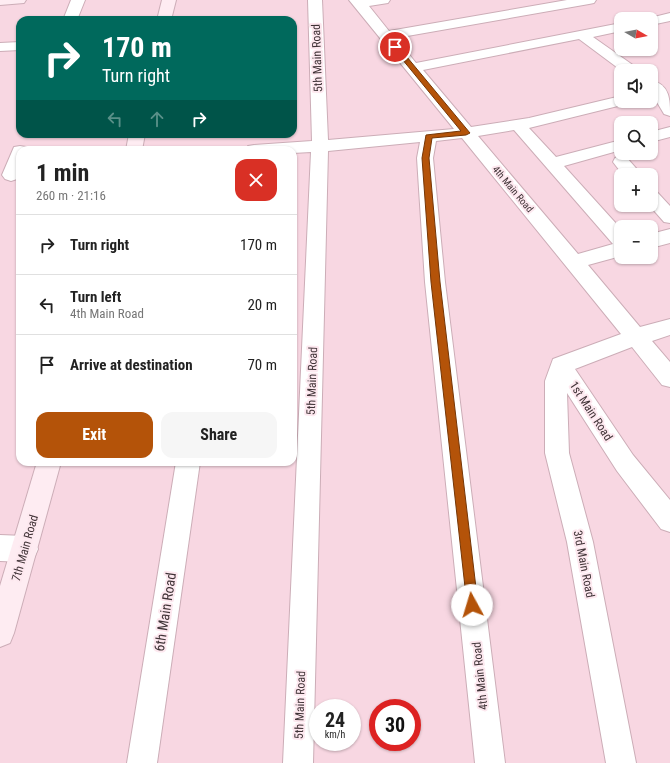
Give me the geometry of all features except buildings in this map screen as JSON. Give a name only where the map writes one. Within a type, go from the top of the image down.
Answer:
[{"type":"street","points":[[0,2],[18,0]]},
{"type":"street","points":[[72,16],[78,0]]},
{"type":"street","points":[[165,16],[169,0]]},
{"type":"street","name":"5th Main Road","points":[[298,763],[320,146],[315,0]]},
{"type":"street","points":[[358,2],[382,0]]},
{"type":"street","points":[[386,36],[589,0]]},
{"type":"street","name":"4th Main Road","points":[[358,2],[670,378]]},
{"type":"street","points":[[658,20],[669,18]]},
{"type":"street","points":[[413,68],[614,28]]},
{"type":"street","points":[[582,35],[622,64]]},
{"type":"street","points":[[0,47],[16,46]]},
{"type":"street","points":[[658,95],[670,111]]},
{"type":"street","points":[[297,147],[466,133],[518,125],[614,103]]},
{"type":"street","points":[[518,125],[614,233]]},
{"type":"street","points":[[658,135],[670,132]]},
{"type":"street","name":"4th Main Road","points":[[429,136],[425,158],[436,282],[490,763]]},
{"type":"street","points":[[552,164],[614,155]]},
{"type":"street","points":[[10,175],[16,160]]},
{"type":"street","points":[[658,204],[670,217]]},
{"type":"street","points":[[658,239],[670,236]]},
{"type":"street","points":[[574,262],[614,251]]},
{"type":"street","points":[[561,365],[636,337],[670,327]]},
{"type":"street","name":"1st Main Road","points":[[561,365],[625,463],[670,520]]},
{"type":"street","name":"3rd Main Road","points":[[561,365],[556,381],[557,452],[580,542],[622,763]]},
{"type":"street","name":"7th Main Road","points":[[0,633],[48,466]]},
{"type":"street","name":"6th Main Road","points":[[142,763],[187,466]]},
{"type":"street","points":[[0,548],[25,549]]},
{"type":"route","points":[[395,47],[466,133],[429,136],[425,158],[436,282],[472,605]]}]
